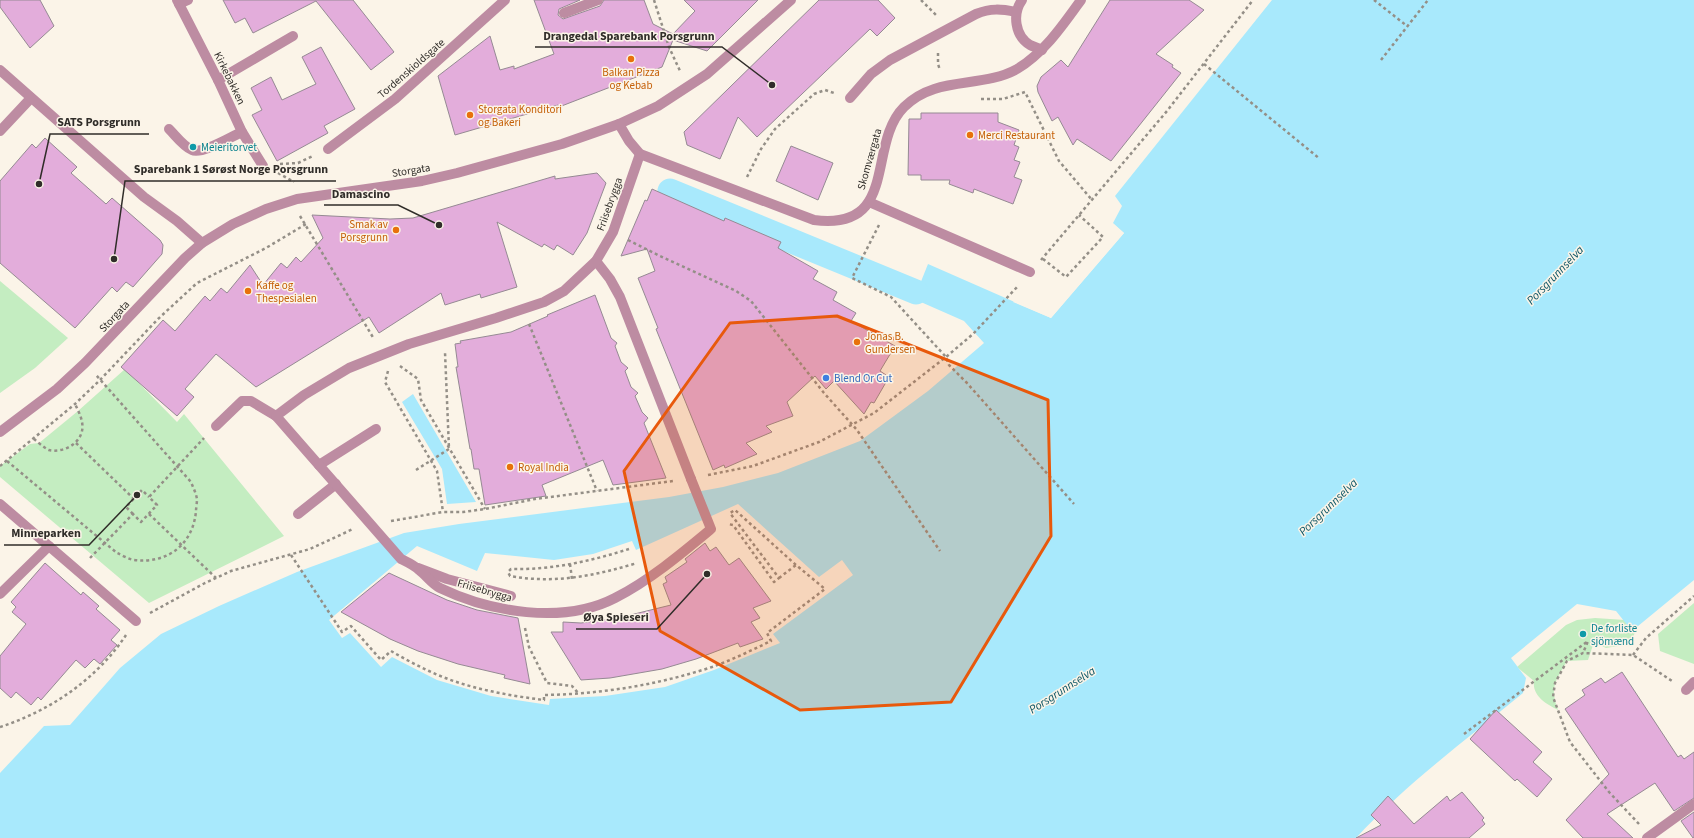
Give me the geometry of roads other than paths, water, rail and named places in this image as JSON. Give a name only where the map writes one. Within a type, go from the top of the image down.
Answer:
[{"type":"street","name":"Tordenskioldsgate","points":[[328,149],[395,99],[505,0]]},
{"type":"street","points":[[564,13],[598,0]]},
{"type":"street","name":"Storgata","points":[[0,432],[56,389],[85,363],[185,258],[202,243],[232,224],[266,209],[297,199],[422,181],[450,175],[562,144],[619,124],[658,106],[707,74],[790,0]]},
{"type":"street","points":[[1022,0],[1016,12],[1016,23],[1020,36],[1030,45],[1042,50]]},
{"type":"street","name":"Kirkebakken","points":[[182,1],[242,132],[263,166]]},
{"type":"street","name":"Skomværgata","points":[[619,124],[628,141],[640,154],[814,220],[827,222],[844,219],[855,214],[869,202],[877,184],[889,132],[896,115],[908,103],[923,92],[946,85],[999,76],[1016,69],[1034,58],[1042,50],[1076,2]]},
{"type":"street","points":[[850,98],[871,74],[890,60],[976,14],[988,9],[1000,8],[1016,12]]},
{"type":"street","points":[[218,80],[293,36]]},
{"type":"street","points":[[0,70],[144,197],[177,221],[202,243]]},
{"type":"street","points":[[0,132],[31,98]]},
{"type":"street","points":[[169,129],[194,152],[204,150],[242,132]]},
{"type":"street","name":"Friisebrygga","points":[[596,261],[610,279],[620,297],[711,529],[652,575],[614,599],[591,607],[567,612],[521,612],[460,597],[437,587],[418,568],[401,559],[276,416],[304,395],[349,368],[386,358],[409,344],[544,302],[564,291],[596,261],[613,232],[640,154]]},
{"type":"street","points":[[869,202],[1030,272]]},
{"type":"street","points":[[216,426],[242,401],[251,402],[276,416]]},
{"type":"street","points":[[319,465],[376,429]]},
{"type":"street","points":[[298,514],[336,484]]},
{"type":"street","points":[[0,504],[136,621]]},
{"type":"street","points":[[0,594],[49,546]]},
{"type":"street","points":[[418,568],[447,579],[512,596]]},
{"type":"street","points":[[1686,690],[1694,682]]},
{"type":"street","points":[[1649,837],[1694,804]]},
{"type":"water","name":"Porsgrunnselva","points":[[1272,0],[1694,0],[1694,580],[1632,631],[1616,611],[1577,604],[1511,658],[1526,678],[1523,693],[1458,745],[1395,799],[1356,838],[0,838],[0,773],[44,726],[70,725],[120,668],[161,634],[219,606],[297,572],[404,533],[459,524],[669,497],[723,487],[778,473],[860,441],[928,391],[984,343],[964,321],[914,299],[928,264],[1051,318],[1124,233],[1113,223],[1122,206],[1115,196]],"holes":[[[738,504],[819,577],[842,560],[853,575],[773,634],[780,643],[714,670],[665,687],[605,696],[550,699],[549,705],[491,696],[437,680],[392,657],[381,667],[350,633],[342,638],[329,620],[417,546],[477,571],[485,553],[554,560],[593,554],[632,541],[636,550]]]},
{"type":"water","points":[[413,394],[476,502],[447,504],[442,469],[402,402]]},
{"type":"waterway","points":[[670,191],[916,292]]},
{"type":"place","name":"Balkan Pizza og Kebab","points":[[631,59]]},
{"type":"place","name":"Drangedal Sparebank Porsgrunn","points":[[772,85]]},
{"type":"place","name":"Storgata Konditori og Bakeri","points":[[470,115]]},
{"type":"place","name":"Merci Restaurant","points":[[970,135]]},
{"type":"place","name":"Meieritorvet","points":[[193,147]]},
{"type":"place","name":"SATS Porsgrunn","points":[[39,184]]},
{"type":"place","name":"Damascino","points":[[439,225]]},
{"type":"place","name":"Smak av Porsgrunn","points":[[396,230]]},
{"type":"place","name":"Sparebank 1 Sørøst Norge Porsgrunn","points":[[114,259]]},
{"type":"place","name":"Kaffe og Thespesialen","points":[[248,291]]},
{"type":"place","name":"Jonas B. Gundersen","points":[[857,342]]},
{"type":"place","name":"Blend Or Cut","points":[[826,378]]},
{"type":"place","name":"Royal India","points":[[510,467]]},
{"type":"place","name":"Minneparken","points":[[137,495]]},
{"type":"place","name":"Øya Spieseri","points":[[707,574]]},
{"type":"place","name":"De forliste sjömænd","points":[[1583,634]]}]
